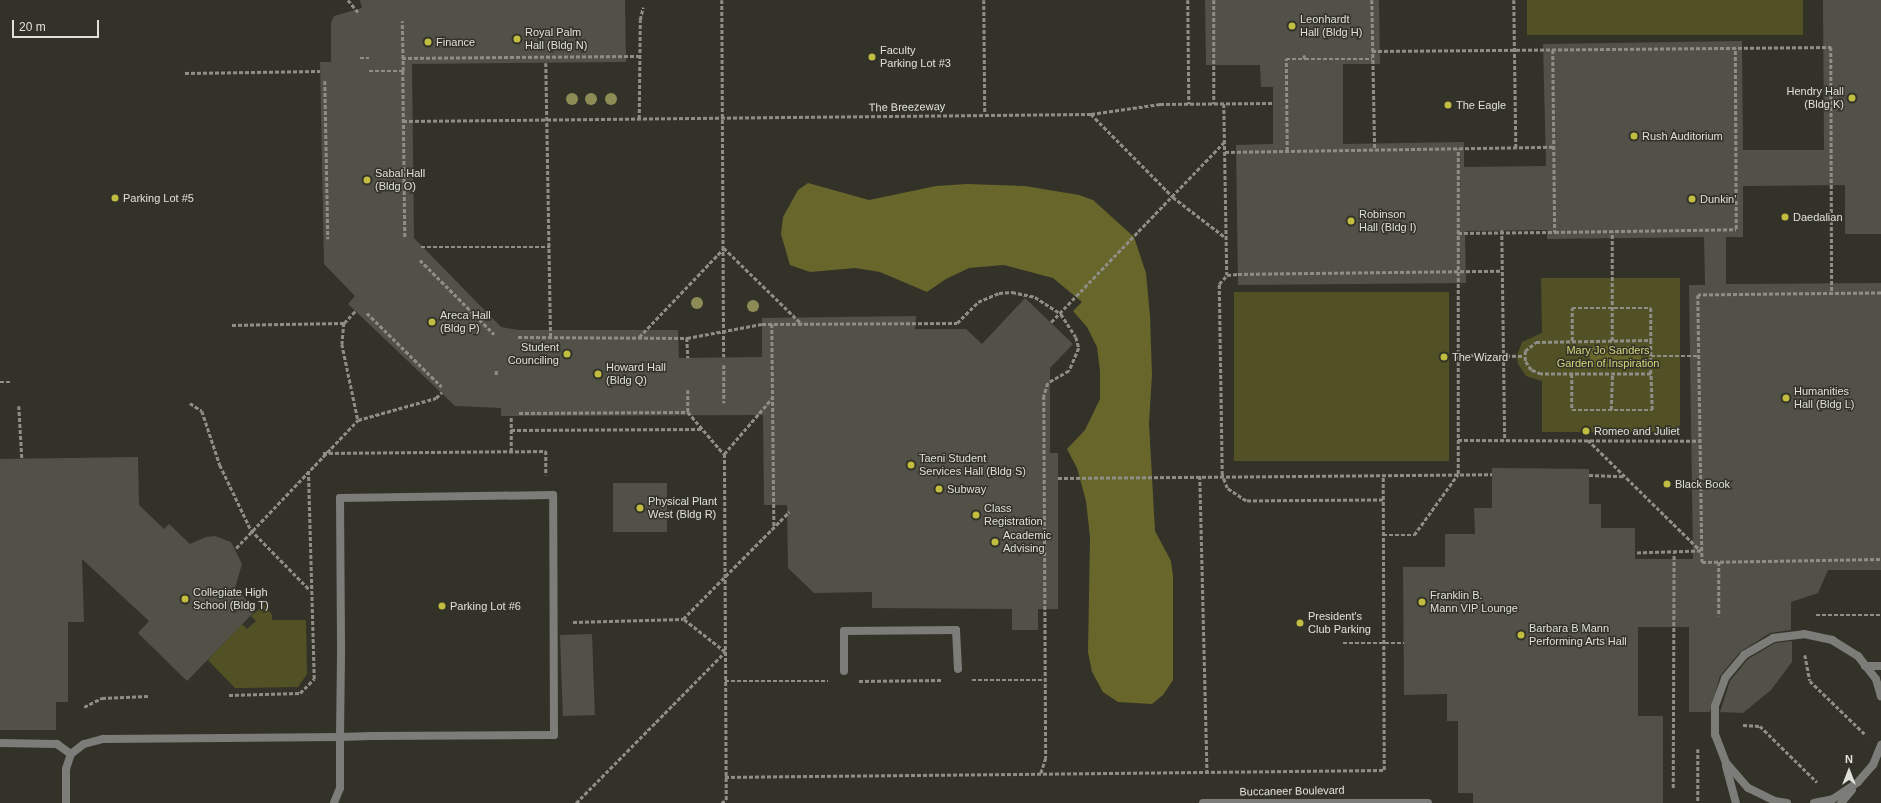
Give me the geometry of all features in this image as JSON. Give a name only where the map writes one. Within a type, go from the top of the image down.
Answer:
[{"type":"lane","points":[[66,803],[66,769],[71,754],[84,744],[103,739],[340,737],[554,735],[553,495],[340,498],[340,737],[340,788],[334,803]]},
{"type":"lane","points":[[844,671],[844,631],[956,630],[958,669]]},
{"type":"lane","points":[[1736,803],[1726,763],[1715,735],[1715,706],[1725,678],[1744,655],[1773,638],[1804,634],[1832,640],[1858,656],[1876,679],[1881,696]]},
{"type":"lane","points":[[1865,666],[1881,666]]},
{"type":"lane","points":[[0,743],[57,744],[71,754]]},
{"type":"lane","points":[[1841,803],[1873,765],[1881,745]]},
{"type":"lane","points":[[1726,763],[1748,788],[1775,801],[1787,803]]},
{"type":"lane","points":[[1814,803],[1833,798],[1858,782]]},
{"type":"lane","name":"Buccaneer Boulevard","points":[[1203,803],[1428,803]]},
{"type":"path","points":[[348,0],[358,12]]},
{"type":"path","points":[[722,0],[724,357]]},
{"type":"path","points":[[984,0],[985,114]]},
{"type":"path","points":[[1188,0],[1189,104]]},
{"type":"path","points":[[1214,0],[1214,104]]},
{"type":"path","points":[[1372,0],[1375,150]]},
{"type":"path","points":[[1514,0],[1516,148]]},
{"type":"path","points":[[639,119],[639,56],[643,7]]},
{"type":"path","points":[[402,21],[405,238]]},
{"type":"path","points":[[1372,51],[1831,47],[1832,294]]},
{"type":"path","points":[[1458,233],[1736,229],[1735,48]]},
{"type":"path","points":[[1552,50],[1555,147],[1555,232]]},
{"type":"path","points":[[1304,55],[1305,59]]},
{"type":"path","points":[[402,58],[639,56]]},
{"type":"path","points":[[360,58],[369,58]]},
{"type":"path","points":[[1287,151],[1286,59],[1372,59]]},
{"type":"path","points":[[546,63],[551,337]]},
{"type":"path","points":[[185,72],[320,71]]},
{"type":"path","points":[[369,71],[403,71]]},
{"type":"path","points":[[325,81],[328,239]]},
{"type":"path","name":"The Breezeway","points":[[403,121],[1091,114],[1160,104],[1273,103]]},
{"type":"path","points":[[1224,104],[1225,237],[1227,275],[1219,284],[1222,475],[1227,488],[1246,501],[1383,500]]},
{"type":"path","points":[[1091,114],[1173,196],[1225,237]]},
{"type":"path","points":[[1052,322],[1224,142]]},
{"type":"path","points":[[1225,152],[1555,147]]},
{"type":"path","points":[[1383,535],[1414,535],[1458,474],[1458,149]]},
{"type":"path","points":[[1612,231],[1612,341]]},
{"type":"path","points":[[1502,232],[1505,440]]},
{"type":"path","points":[[421,247],[550,247]]},
{"type":"path","points":[[724,248],[802,324]]},
{"type":"path","points":[[638,338],[724,248]]},
{"type":"path","points":[[420,260],[494,334]]},
{"type":"path","points":[[1227,275],[1502,271]]},
{"type":"path","points":[[518,337],[688,338],[772,324],[957,323],[978,302],[998,294],[1012,292],[1035,297],[1061,314],[1076,337],[1079,348],[1069,371],[1048,383],[1044,396],[1046,758],[1041,773]]},
{"type":"path","points":[[1881,293],[1698,295],[1702,562],[1881,559]]},
{"type":"path","points":[[1572,341],[1572,308],[1651,308],[1652,410],[1572,410],[1572,374]]},
{"type":"path","points":[[356,310],[344,323],[342,344],[358,420]]},
{"type":"path","points":[[367,313],[442,387]]},
{"type":"path","points":[[232,325],[344,323]]},
{"type":"path","points":[[772,324],[774,527]]},
{"type":"path","points":[[688,338],[688,358]]},
{"type":"path","points":[[1651,340],[1536,342],[1528,347],[1524,356],[1527,366],[1536,373],[1651,374]]},
{"type":"path","points":[[1458,355],[1524,356]]},
{"type":"path","points":[[1651,356],[1699,356]]},
{"type":"path","points":[[724,365],[724,403]]},
{"type":"path","points":[[496,370],[496,376]]},
{"type":"path","points":[[1611,410],[1612,374]]},
{"type":"path","points":[[0,382],[11,382]]},
{"type":"path","points":[[688,390],[688,412],[724,454],[726,800],[721,803]]},
{"type":"path","points":[[236,548],[323,453],[358,420],[436,398],[442,392]]},
{"type":"path","points":[[724,454],[772,397]]},
{"type":"path","points":[[190,404],[202,411],[220,465],[252,530],[310,590]]},
{"type":"path","points":[[19,406],[22,458]]},
{"type":"path","points":[[519,413],[688,412]]},
{"type":"path","points":[[511,416],[511,452]]},
{"type":"path","points":[[511,430],[703,429]]},
{"type":"path","points":[[1458,440],[1700,441]]},
{"type":"path","points":[[1587,440],[1701,551]]},
{"type":"path","points":[[323,453],[546,451],[546,495]]},
{"type":"path","points":[[229,695],[300,693],[314,679],[310,590],[308,470]]},
{"type":"path","points":[[1058,478],[1222,475],[1492,474]]},
{"type":"path","points":[[725,777],[1384,770],[1383,475]]},
{"type":"path","points":[[1589,475],[1624,476]]},
{"type":"path","points":[[1200,476],[1207,772]]},
{"type":"path","points":[[683,619],[789,512]]},
{"type":"path","points":[[1635,553],[1701,551]]},
{"type":"path","points":[[1673,788],[1674,552]]},
{"type":"path","points":[[1719,562],[1719,616]]},
{"type":"path","points":[[1811,615],[1881,615]]},
{"type":"path","points":[[554,622],[683,619],[725,652]]},
{"type":"path","points":[[1343,643],[1404,643]]},
{"type":"path","points":[[576,803],[725,652]]},
{"type":"path","points":[[1805,655],[1810,681],[1870,740]]},
{"type":"path","points":[[855,681],[944,680]]},
{"type":"path","points":[[968,680],[1045,680]]},
{"type":"path","points":[[725,681],[832,681]]},
{"type":"path","points":[[84,707],[102,698],[148,696]]},
{"type":"path","points":[[1742,725],[1760,726],[1822,786]]},
{"type":"path","points":[[1698,740],[1698,803]]},
{"type":"green space","points":[[1527,0],[1803,0],[1803,35],[1527,35]]},
{"type":"green space","name":"Mary Jo Sanders Garden of Inspiration","points":[[1541,278],[1680,278],[1680,432],[1542,432],[1542,381],[1526,376],[1518,364],[1517,356],[1522,342],[1542,333]]},
{"type":"green space","points":[[1234,292],[1449,292],[1449,461],[1234,461]]},
{"type":"green space","points":[[264,605],[272,615],[272,620],[306,620],[307,674],[298,687],[235,688],[208,660],[242,624],[247,629],[256,621],[251,616]]},
{"type":"shaded area","points":[[808,183],[869,200],[936,186],[967,184],[1025,186],[1079,195],[1093,200],[1134,237],[1146,273],[1150,316],[1152,375],[1149,423],[1155,531],[1171,561],[1173,576],[1173,680],[1163,695],[1152,704],[1118,702],[1103,692],[1092,672],[1088,652],[1090,537],[1086,501],[1077,468],[1067,449],[1085,430],[1100,399],[1100,371],[1097,347],[1087,327],[1073,311],[1082,302],[1053,278],[1004,265],[969,268],[946,279],[927,292],[880,272],[855,268],[810,272],[790,265],[781,234],[783,217],[798,190]]},
{"type":"shaded area","points":[[1590,346],[1641,346],[1641,367],[1590,367]]},
{"type":"building","points":[[360,0],[625,0],[626,62],[412,64],[414,238],[501,327],[518,330],[678,330],[679,358],[762,357],[762,318],[916,316],[915,329],[966,329],[982,344],[1025,298],[1073,344],[1050,368],[1050,453],[1058,453],[1058,609],[1038,609],[1038,630],[1012,630],[1012,609],[872,608],[872,592],[814,593],[788,568],[787,505],[764,505],[763,415],[501,416],[501,408],[455,406],[348,304],[355,296],[324,264],[320,62],[331,62],[331,23],[334,16],[362,8]]},
{"type":"building","points":[[1205,0],[1379,0],[1380,64],[1343,64],[1343,144],[1464,142],[1464,167],[1546,166],[1543,44],[1742,41],[1743,150],[1824,150],[1823,0],[1881,0],[1881,234],[1845,234],[1845,185],[1743,186],[1743,237],[1726,237],[1726,284],[1881,283],[1881,570],[1828,570],[1818,593],[1791,602],[1791,630],[1770,633],[1740,652],[1720,676],[1710,712],[1689,712],[1689,627],[1638,627],[1638,716],[1663,716],[1663,803],[1473,803],[1473,793],[1458,793],[1458,721],[1447,721],[1447,694],[1404,695],[1403,567],[1445,567],[1445,534],[1475,534],[1474,508],[1492,508],[1492,468],[1589,469],[1589,504],[1601,504],[1601,528],[1635,528],[1635,559],[1693,559],[1689,285],[1705,285],[1704,237],[1547,239],[1547,230],[1465,231],[1466,283],[1238,285],[1236,145],[1273,144],[1273,87],[1261,87],[1260,65],[1206,65]]},
{"type":"building","points":[[138,457],[139,505],[164,529],[169,524],[190,544],[206,537],[215,536],[231,542],[242,564],[235,588],[256,610],[187,681],[138,633],[149,621],[82,559],[84,622],[68,622],[68,702],[56,702],[56,730],[0,730],[0,459]]},
{"type":"building","name":"Physical Plant West (Bldg R)","points":[[613,483],[667,483],[667,532],[613,532]]},
{"type":"building","points":[[592,634],[595,715],[563,716],[560,635]]},
{"type":"building","points":[[1792,641],[1792,662],[1771,690],[1743,713],[1720,712],[1730,681],[1748,659],[1775,643]]},
{"type":"place","name":"Leonhardt Hall (Bldg H)","points":[[1292,26]]},
{"type":"place","name":"Royal Palm Hall (Bldg N)","points":[[517,39]]},
{"type":"place","name":"Finance","points":[[428,42]]},
{"type":"place","name":"Faculty Parking Lot #3","points":[[872,57]]},
{"type":"place","name":"Hendry Hall (Bldg K)","points":[[1852,98]]},
{"type":"place","name":"The Eagle","points":[[1448,105]]},
{"type":"place","name":"Rush Auditorium","points":[[1634,136]]},
{"type":"place","name":"Sabal Hall (Bldg O)","points":[[367,180]]},
{"type":"place","name":"Parking Lot #5","points":[[115,198]]},
{"type":"place","name":"Dunkin'","points":[[1692,199]]},
{"type":"place","name":"Daedalian","points":[[1785,217]]},
{"type":"place","name":"Robinson Hall (Bldg I)","points":[[1351,221]]},
{"type":"place","name":"Areca Hall (Bldg P)","points":[[432,322]]},
{"type":"place","name":"Student Counciling","points":[[567,354]]},
{"type":"place","name":"The Wizard","points":[[1444,357]]},
{"type":"place","name":"Howard Hall (Bldg Q)","points":[[598,374]]},
{"type":"place","name":"Humanities Hall (Bldg L)","points":[[1786,398]]},
{"type":"place","name":"Romeo and Juliet","points":[[1586,431]]},
{"type":"place","name":"Taeni Student Services Hall (Bldg S)","points":[[911,465]]},
{"type":"place","name":"Black Book","points":[[1667,484]]},
{"type":"place","name":"Subway","points":[[939,489]]},
{"type":"place","name":"Physical Plant West (Bldg R)","points":[[640,508]]},
{"type":"place","name":"Class Registration","points":[[976,515]]},
{"type":"place","name":"Academic Advising","points":[[995,542]]},
{"type":"place","name":"Collegiate High School (Bldg T)","points":[[185,599]]},
{"type":"place","name":"Franklin B. Mann VIP Lounge","points":[[1422,602]]},
{"type":"place","name":"Parking Lot #6","points":[[442,606]]},
{"type":"place","name":"President's Club Parking","points":[[1300,623]]},
{"type":"place","name":"Barbara B Mann Performing Arts Hall","points":[[1521,635]]}]
